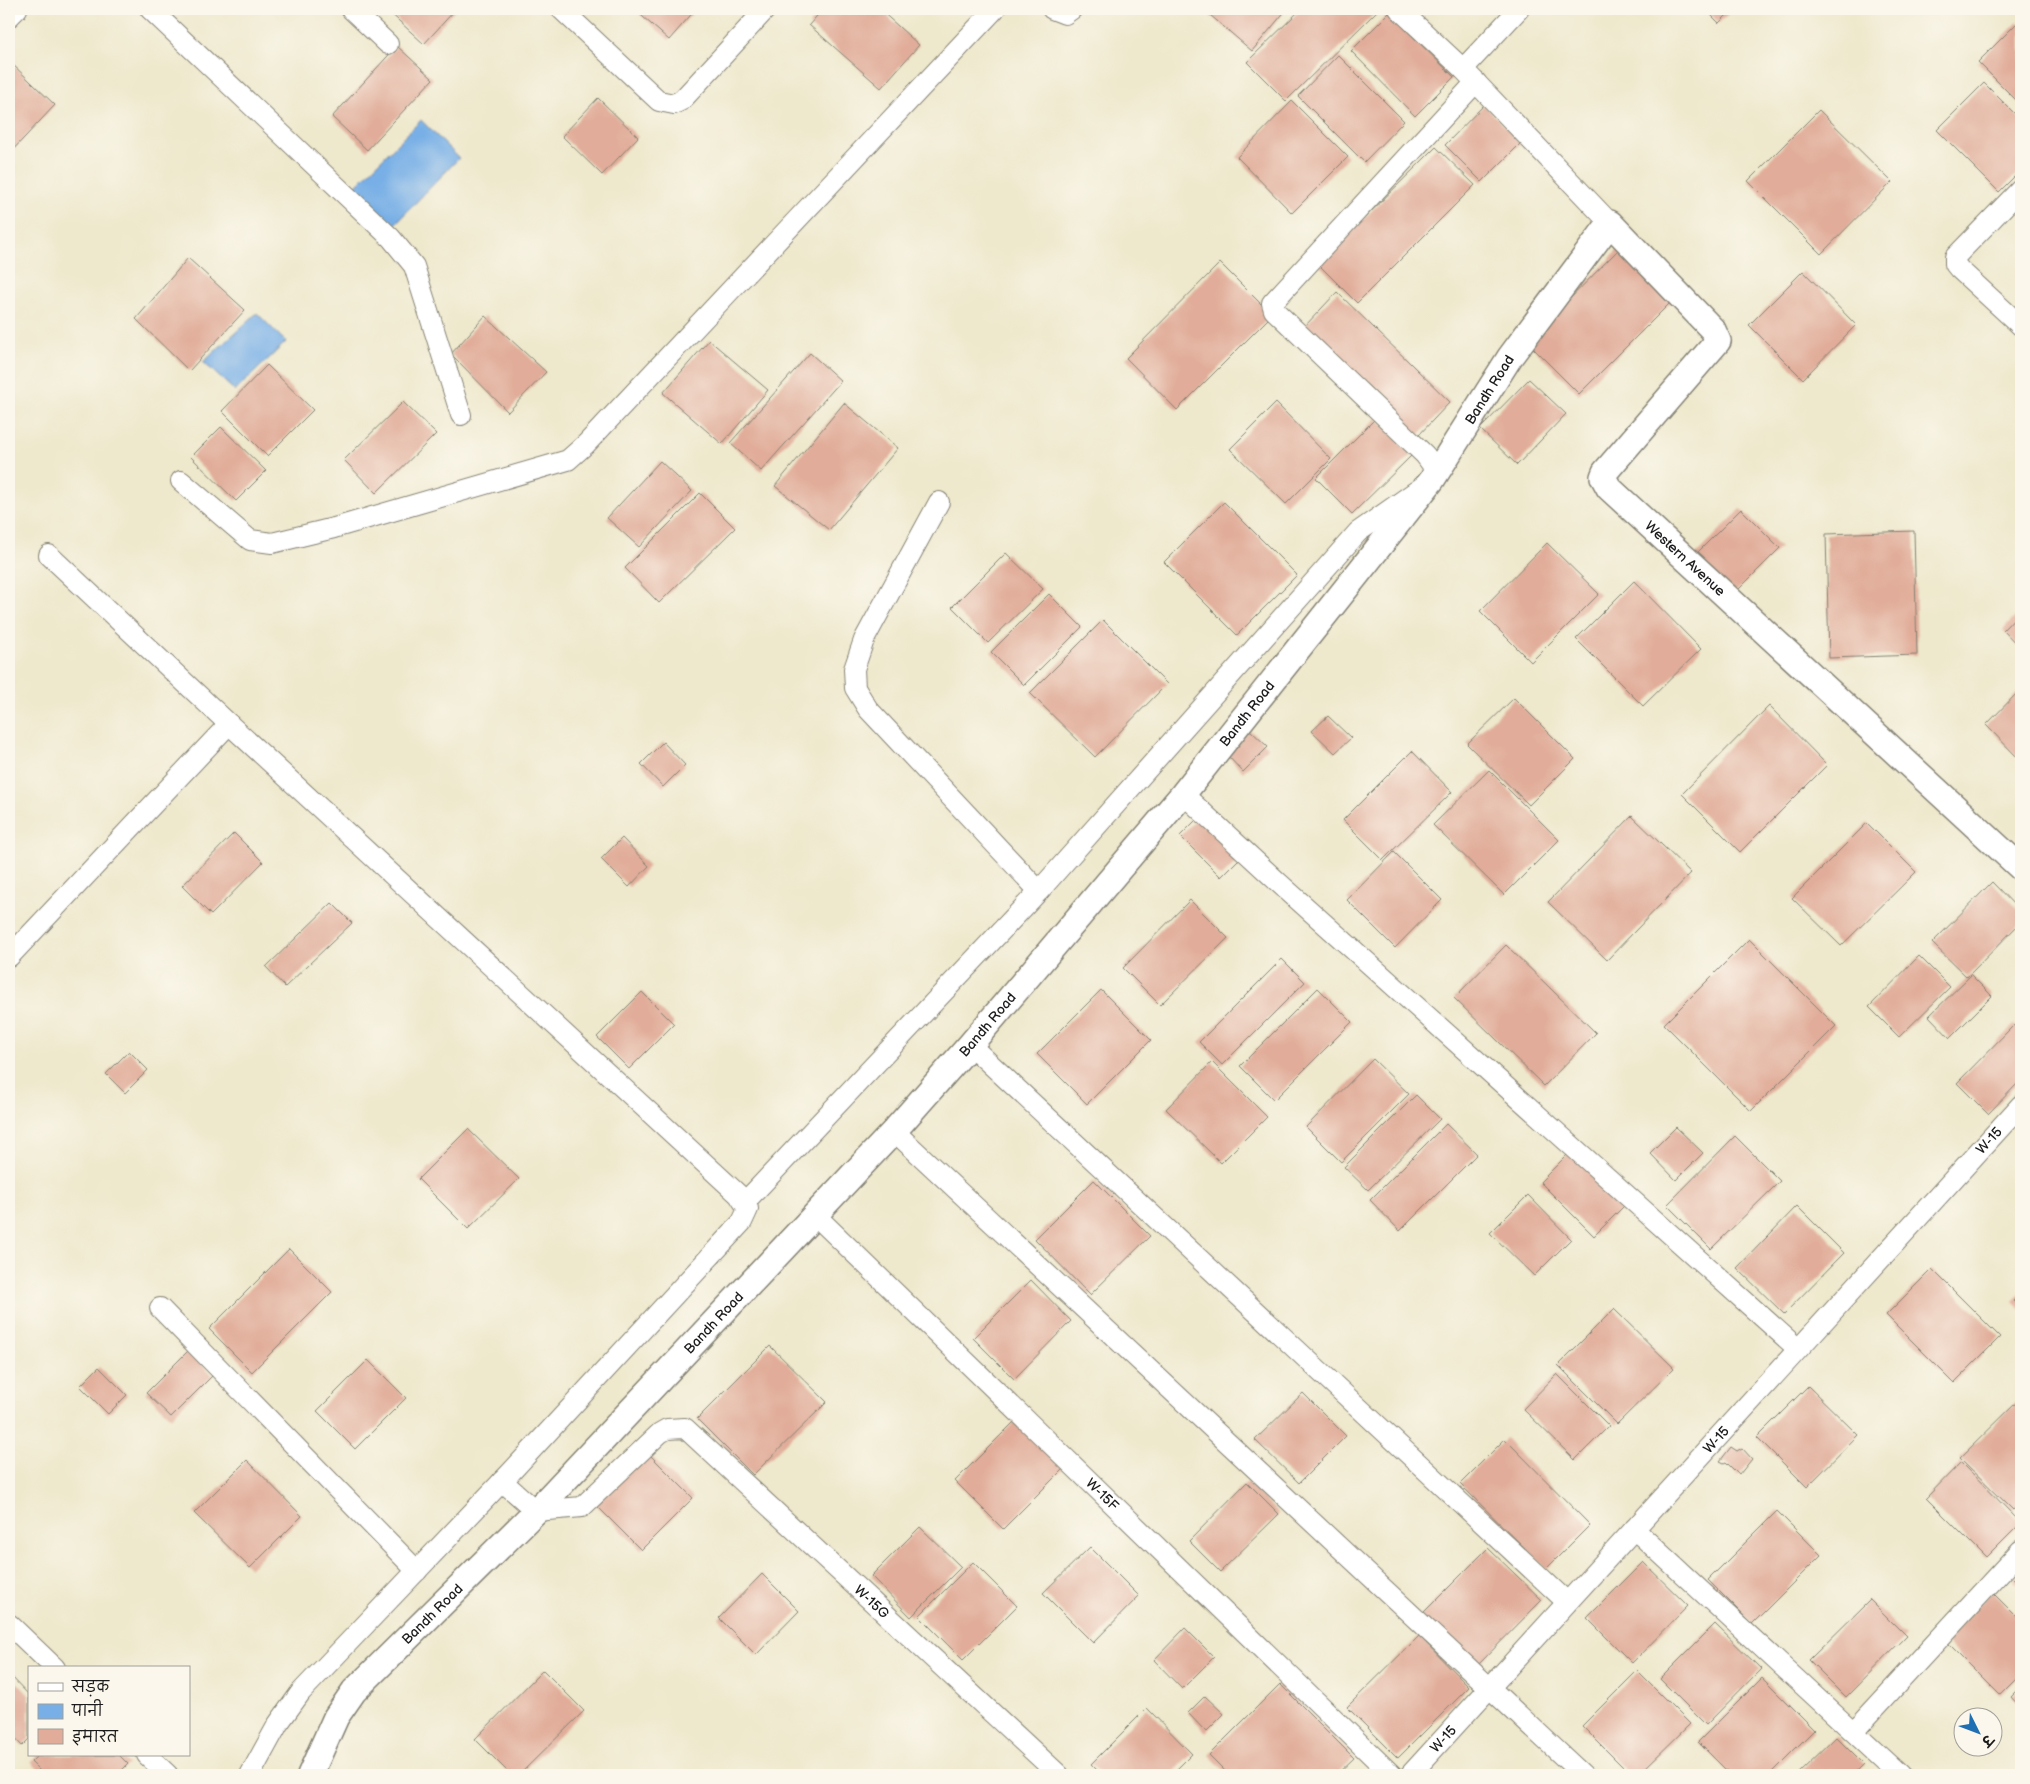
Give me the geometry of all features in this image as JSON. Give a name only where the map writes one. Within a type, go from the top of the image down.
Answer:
[{"type":"street","points":[[9,17],[17,9]]},
{"type":"street","points":[[150,9],[391,238],[414,266],[461,415]]},
{"type":"street","points":[[351,9],[388,44]]},
{"type":"street","points":[[562,9],[659,101],[674,104],[682,100],[766,9]]},
{"type":"street","points":[[181,481],[250,540],[260,543],[272,543],[334,528],[568,460],[586,444],[995,9]]},
{"type":"street","points":[[1052,9],[1064,14],[1072,9]]},
{"type":"street","points":[[1399,9],[1469,75],[1610,224]]},
{"type":"street","points":[[745,1202],[1040,891],[1358,532],[1432,480],[1432,466],[1425,455],[1274,310],[1272,303],[1469,75],[1520,9]]},
{"type":"street","points":[[2021,189],[1959,251],[1955,257],[1955,264],[2021,326]]},
{"type":"street","name":"Bandh Road","points":[[310,1775],[336,1717],[354,1691],[536,1511],[894,1131],[1184,794],[1432,480],[1510,357],[1610,224]]},
{"type":"street","name":"Western Avenue","points":[[1610,224],[1713,330],[1718,341],[1605,472],[1603,477],[1609,488],[2020,865]]},
{"type":"street","points":[[939,502],[864,640],[854,669],[855,688],[868,710],[1040,891]]},
{"type":"street","points":[[49,555],[745,1202],[748,1209],[742,1222],[417,1572],[301,1692],[278,1724],[250,1775]]},
{"type":"street","points":[[9,957],[229,724]]},
{"type":"street","points":[[1184,794],[1279,883],[1797,1348]]},
{"type":"street","points":[[970,1044],[1567,1602]]},
{"type":"street","name":"W-15","points":[[1410,1775],[1797,1348],[2021,1105]]},
{"type":"street","points":[[894,1131],[1488,1688],[1584,1775]]},
{"type":"street","name":"W-15F","points":[[814,1214],[1392,1775]]},
{"type":"street","points":[[160,1308],[417,1572]]},
{"type":"street","name":"W-15G","points":[[536,1511],[582,1508],[660,1432],[667,1429],[685,1428],[1059,1775]]},
{"type":"street","points":[[502,1481],[536,1511]]},
{"type":"street","points":[[1634,1529],[1900,1775]]},
{"type":"street","points":[[1854,1731],[2021,1550]]},
{"type":"street","points":[[9,1624],[53,1666]]},
{"type":"street","points":[[148,1756],[168,1775]]},
{"type":"water","points":[[421,120],[459,158],[393,226],[350,191]]},
{"type":"water","points":[[257,313],[286,342],[235,391],[203,362]]},
{"type":"building","points":[[386,9],[456,9],[424,44]]},
{"type":"building","points":[[634,9],[696,9],[669,40]]},
{"type":"building","points":[[823,9],[879,9],[919,45],[881,88],[809,25]]},
{"type":"building","points":[[1203,9],[1287,9],[1252,51]]},
{"type":"building","points":[[1301,9],[1379,9],[1286,101],[1247,62]]},
{"type":"building","points":[[1705,9],[1733,9],[1719,23]]},
{"type":"building","points":[[1389,13],[1454,77],[1415,116],[1351,51]]},
{"type":"building","points":[[2018,22],[2021,26],[2021,105],[1978,62]]},
{"type":"building","points":[[397,46],[433,79],[367,150],[332,117]]},
{"type":"building","points":[[1338,55],[1404,121],[1364,162],[1298,96]]},
{"type":"building","points":[[9,61],[55,105],[9,154]]},
{"type":"building","points":[[1984,83],[2021,120],[2021,170],[1999,192],[1937,130]]},
{"type":"building","points":[[598,98],[638,137],[602,175],[562,136]]},
{"type":"building","points":[[1292,101],[1348,157],[1292,213],[1237,157]]},
{"type":"building","points":[[1484,105],[1521,143],[1482,182],[1445,145]]},
{"type":"building","points":[[1819,110],[1892,182],[1821,254],[1748,181]]},
{"type":"building","points":[[1436,147],[1475,185],[1357,303],[1318,264]]},
{"type":"building","points":[[1620,248],[1673,300],[1579,394],[1527,342]]},
{"type":"building","points":[[188,258],[245,310],[189,371],[136,319]]},
{"type":"building","points":[[1220,263],[1272,315],[1177,410],[1126,358]]},
{"type":"building","points":[[1803,271],[1856,325],[1803,379],[1749,325]]},
{"type":"building","points":[[1337,292],[1450,402],[1417,437],[1304,327]]},
{"type":"building","points":[[485,316],[546,372],[508,412],[451,354]]},
{"type":"building","points":[[709,340],[768,390],[722,444],[663,393]]},
{"type":"building","points":[[810,353],[841,381],[761,471],[730,443]]},
{"type":"building","points":[[267,365],[313,410],[267,456],[222,411]]},
{"type":"building","points":[[1529,379],[1566,414],[1517,465],[1480,429]]},
{"type":"building","points":[[403,402],[436,434],[376,493],[344,460]]},
{"type":"building","points":[[844,403],[898,448],[829,530],[775,486]]},
{"type":"building","points":[[1276,403],[1331,459],[1286,504],[1230,449]]},
{"type":"building","points":[[1376,418],[1412,455],[1352,514],[1316,478]]},
{"type":"building","points":[[221,427],[266,471],[236,501],[191,457]]},
{"type":"building","points":[[660,461],[692,491],[639,547],[607,518]]},
{"type":"building","points":[[700,493],[735,528],[659,603],[625,568]]},
{"type":"building","points":[[1224,502],[1297,575],[1237,635],[1164,562]]},
{"type":"building","points":[[1741,509],[1780,548],[1734,594],[1695,555]]},
{"type":"building","points":[[1914,531],[1917,655],[1829,658],[1826,534]]},
{"type":"building","points":[[1547,543],[1599,594],[1531,662],[1480,611]]},
{"type":"building","points":[[1006,553],[1043,589],[988,643],[952,607]]},
{"type":"building","points":[[1634,581],[1701,649],[1643,706],[1576,639]]},
{"type":"building","points":[[1049,594],[1082,627],[1024,685],[991,652]]},
{"type":"building","points":[[2021,611],[2021,649],[2003,630]]},
{"type":"building","points":[[1103,620],[1167,684],[1095,757],[1030,693]]},
{"type":"building","points":[[2021,689],[2021,761],[1986,725]]},
{"type":"building","points":[[1514,698],[1575,759],[1529,805],[1467,744]]},
{"type":"building","points":[[1769,706],[1827,765],[1740,852],[1682,794]]},
{"type":"building","points":[[1328,716],[1351,738],[1335,753],[1312,731]]},
{"type":"building","points":[[1250,730],[1268,747],[1243,772],[1226,754]]},
{"type":"building","points":[[663,742],[685,765],[663,787],[641,764]]},
{"type":"building","points":[[1412,751],[1452,792],[1383,860],[1343,820]]},
{"type":"building","points":[[1489,770],[1559,840],[1504,895],[1433,825]]},
{"type":"building","points":[[1632,816],[1691,873],[1607,960],[1548,902]]},
{"type":"building","points":[[1198,818],[1239,859],[1221,877],[1180,836]]},
{"type":"building","points":[[1867,823],[1916,872],[1841,946],[1792,898]]},
{"type":"building","points":[[234,833],[263,862],[211,915],[182,886]]},
{"type":"building","points":[[622,838],[649,866],[629,887],[601,859]]},
{"type":"building","points":[[1394,852],[1442,900],[1395,948],[1347,900]]},
{"type":"building","points":[[1992,882],[2021,912],[2021,922],[1967,977],[1932,943]]},
{"type":"building","points":[[1190,900],[1228,938],[1160,1005],[1123,968]]},
{"type":"building","points":[[332,903],[352,923],[285,987],[266,967]]},
{"type":"building","points":[[1749,939],[1836,1026],[1751,1111],[1664,1024]]},
{"type":"building","points":[[1506,945],[1596,1033],[1544,1086],[1454,998]]},
{"type":"building","points":[[1919,956],[1950,987],[1899,1037],[1869,1007]]},
{"type":"building","points":[[1282,959],[1305,982],[1222,1065],[1199,1042]]},
{"type":"building","points":[[1971,975],[1992,996],[1950,1038],[1929,1016]]},
{"type":"building","points":[[1318,988],[1352,1022],[1274,1100],[1240,1066]]},
{"type":"building","points":[[1101,990],[1151,1040],[1087,1104],[1037,1054]]},
{"type":"building","points":[[642,992],[674,1024],[629,1069],[597,1037]]},
{"type":"building","points":[[2014,1025],[2021,1032],[2021,1080],[1988,1114],[1957,1083]]},
{"type":"building","points":[[129,1051],[148,1070],[125,1093],[106,1074]]},
{"type":"building","points":[[1373,1059],[1409,1094],[1341,1162],[1306,1127]]},
{"type":"building","points":[[1212,1062],[1267,1117],[1221,1163],[1166,1109]]},
{"type":"building","points":[[1416,1095],[1440,1119],[1368,1190],[1344,1167]]},
{"type":"building","points":[[1446,1124],[1477,1154],[1400,1231],[1370,1200]]},
{"type":"building","points":[[1676,1127],[1703,1153],[1676,1180],[1650,1153]]},
{"type":"building","points":[[468,1129],[519,1179],[468,1229],[418,1179]]},
{"type":"building","points":[[1735,1136],[1780,1181],[1711,1249],[1667,1205]]},
{"type":"building","points":[[1571,1151],[1625,1205],[1594,1236],[1540,1182]]},
{"type":"building","points":[[1094,1180],[1150,1236],[1090,1295],[1035,1239]]},
{"type":"building","points":[[1528,1195],[1571,1239],[1534,1276],[1490,1233]]},
{"type":"building","points":[[1797,1206],[1844,1253],[1784,1314],[1737,1268]]},
{"type":"building","points":[[289,1249],[332,1292],[252,1372],[209,1329]]},
{"type":"building","points":[[1932,1269],[2000,1337],[1954,1383],[1886,1315]]},
{"type":"building","points":[[1031,1280],[1071,1321],[1014,1379],[973,1338]]},
{"type":"building","points":[[2021,1293],[2021,1309],[2013,1301]]},
{"type":"building","points":[[1614,1309],[1674,1368],[1617,1424],[1558,1365]]},
{"type":"building","points":[[770,1346],[827,1402],[753,1475],[697,1419]]},
{"type":"building","points":[[188,1351],[213,1375],[171,1417],[146,1393]]},
{"type":"building","points":[[368,1360],[406,1398],[355,1449],[317,1411]]},
{"type":"building","points":[[99,1367],[127,1395],[108,1414],[80,1386]]},
{"type":"building","points":[[1557,1374],[1609,1426],[1575,1460],[1523,1409]]},
{"type":"building","points":[[1808,1386],[1858,1435],[1807,1487],[1757,1437]]},
{"type":"building","points":[[1303,1393],[1346,1436],[1299,1483],[1255,1440]]},
{"type":"building","points":[[2020,1399],[2021,1502],[2013,1510],[1960,1458]]},
{"type":"building","points":[[1017,1419],[1065,1467],[1003,1529],[955,1481]]},
{"type":"building","points":[[1505,1439],[1590,1525],[1546,1569],[1460,1484]]},
{"type":"building","points":[[1731,1447],[1737,1451],[1742,1448],[1752,1459],[1739,1475],[1726,1462],[1720,1461]]},
{"type":"building","points":[[646,1451],[693,1498],[641,1550],[594,1503]]},
{"type":"building","points":[[247,1460],[302,1516],[250,1568],[194,1513]]},
{"type":"building","points":[[1961,1462],[2021,1523],[1986,1558],[1926,1498]]},
{"type":"building","points":[[1247,1482],[1279,1514],[1220,1572],[1189,1541]]},
{"type":"building","points":[[1777,1511],[1821,1555],[1752,1624],[1708,1580]]},
{"type":"building","points":[[920,1527],[961,1567],[911,1617],[871,1576]]},
{"type":"building","points":[[1090,1547],[1139,1596],[1093,1643],[1043,1593]]},
{"type":"building","points":[[1488,1548],[1542,1600],[1473,1670],[1420,1616]]},
{"type":"building","points":[[973,1562],[1017,1606],[963,1660],[919,1616]]},
{"type":"building","points":[[1643,1562],[1688,1606],[1632,1663],[1587,1618]]},
{"type":"building","points":[[2021,1570],[2021,1588],[2012,1579]]},
{"type":"building","points":[[762,1574],[799,1611],[756,1655],[719,1618]]},
{"type":"building","points":[[1992,1592],[2021,1621],[2021,1674],[2000,1695],[1944,1639]]},
{"type":"building","points":[[1870,1600],[1906,1636],[1846,1697],[1809,1660]]},
{"type":"building","points":[[1715,1624],[1761,1669],[1706,1725],[1660,1679]]},
{"type":"building","points":[[1185,1628],[1214,1657],[1182,1689],[1154,1660]]},
{"type":"building","points":[[1419,1636],[1469,1687],[1398,1758],[1347,1707]]},
{"type":"building","points":[[543,1670],[584,1711],[519,1775],[511,1775],[475,1739]]},
{"type":"building","points":[[1637,1671],[1690,1724],[1638,1775],[1631,1775],[1582,1726]]},
{"type":"building","points":[[9,1674],[28,1694],[28,1740],[22,1746],[9,1732]]},
{"type":"building","points":[[1762,1678],[1814,1730],[1769,1775],[1731,1775],[1698,1742]]},
{"type":"building","points":[[1280,1684],[1354,1758],[1336,1775],[1229,1775],[1209,1755]]},
{"type":"building","points":[[2021,1687],[2021,1708],[2011,1697]]},
{"type":"building","points":[[1205,1696],[1224,1714],[1206,1732],[1188,1713]]},
{"type":"building","points":[[1147,1708],[1192,1754],[1171,1775],[1102,1775],[1091,1764]]},
{"type":"building","points":[[1836,1737],[1864,1765],[1854,1775],[1797,1775]]},
{"type":"building","points":[[37,1756],[120,1756],[128,1764],[117,1775],[44,1775],[31,1762]]}]
